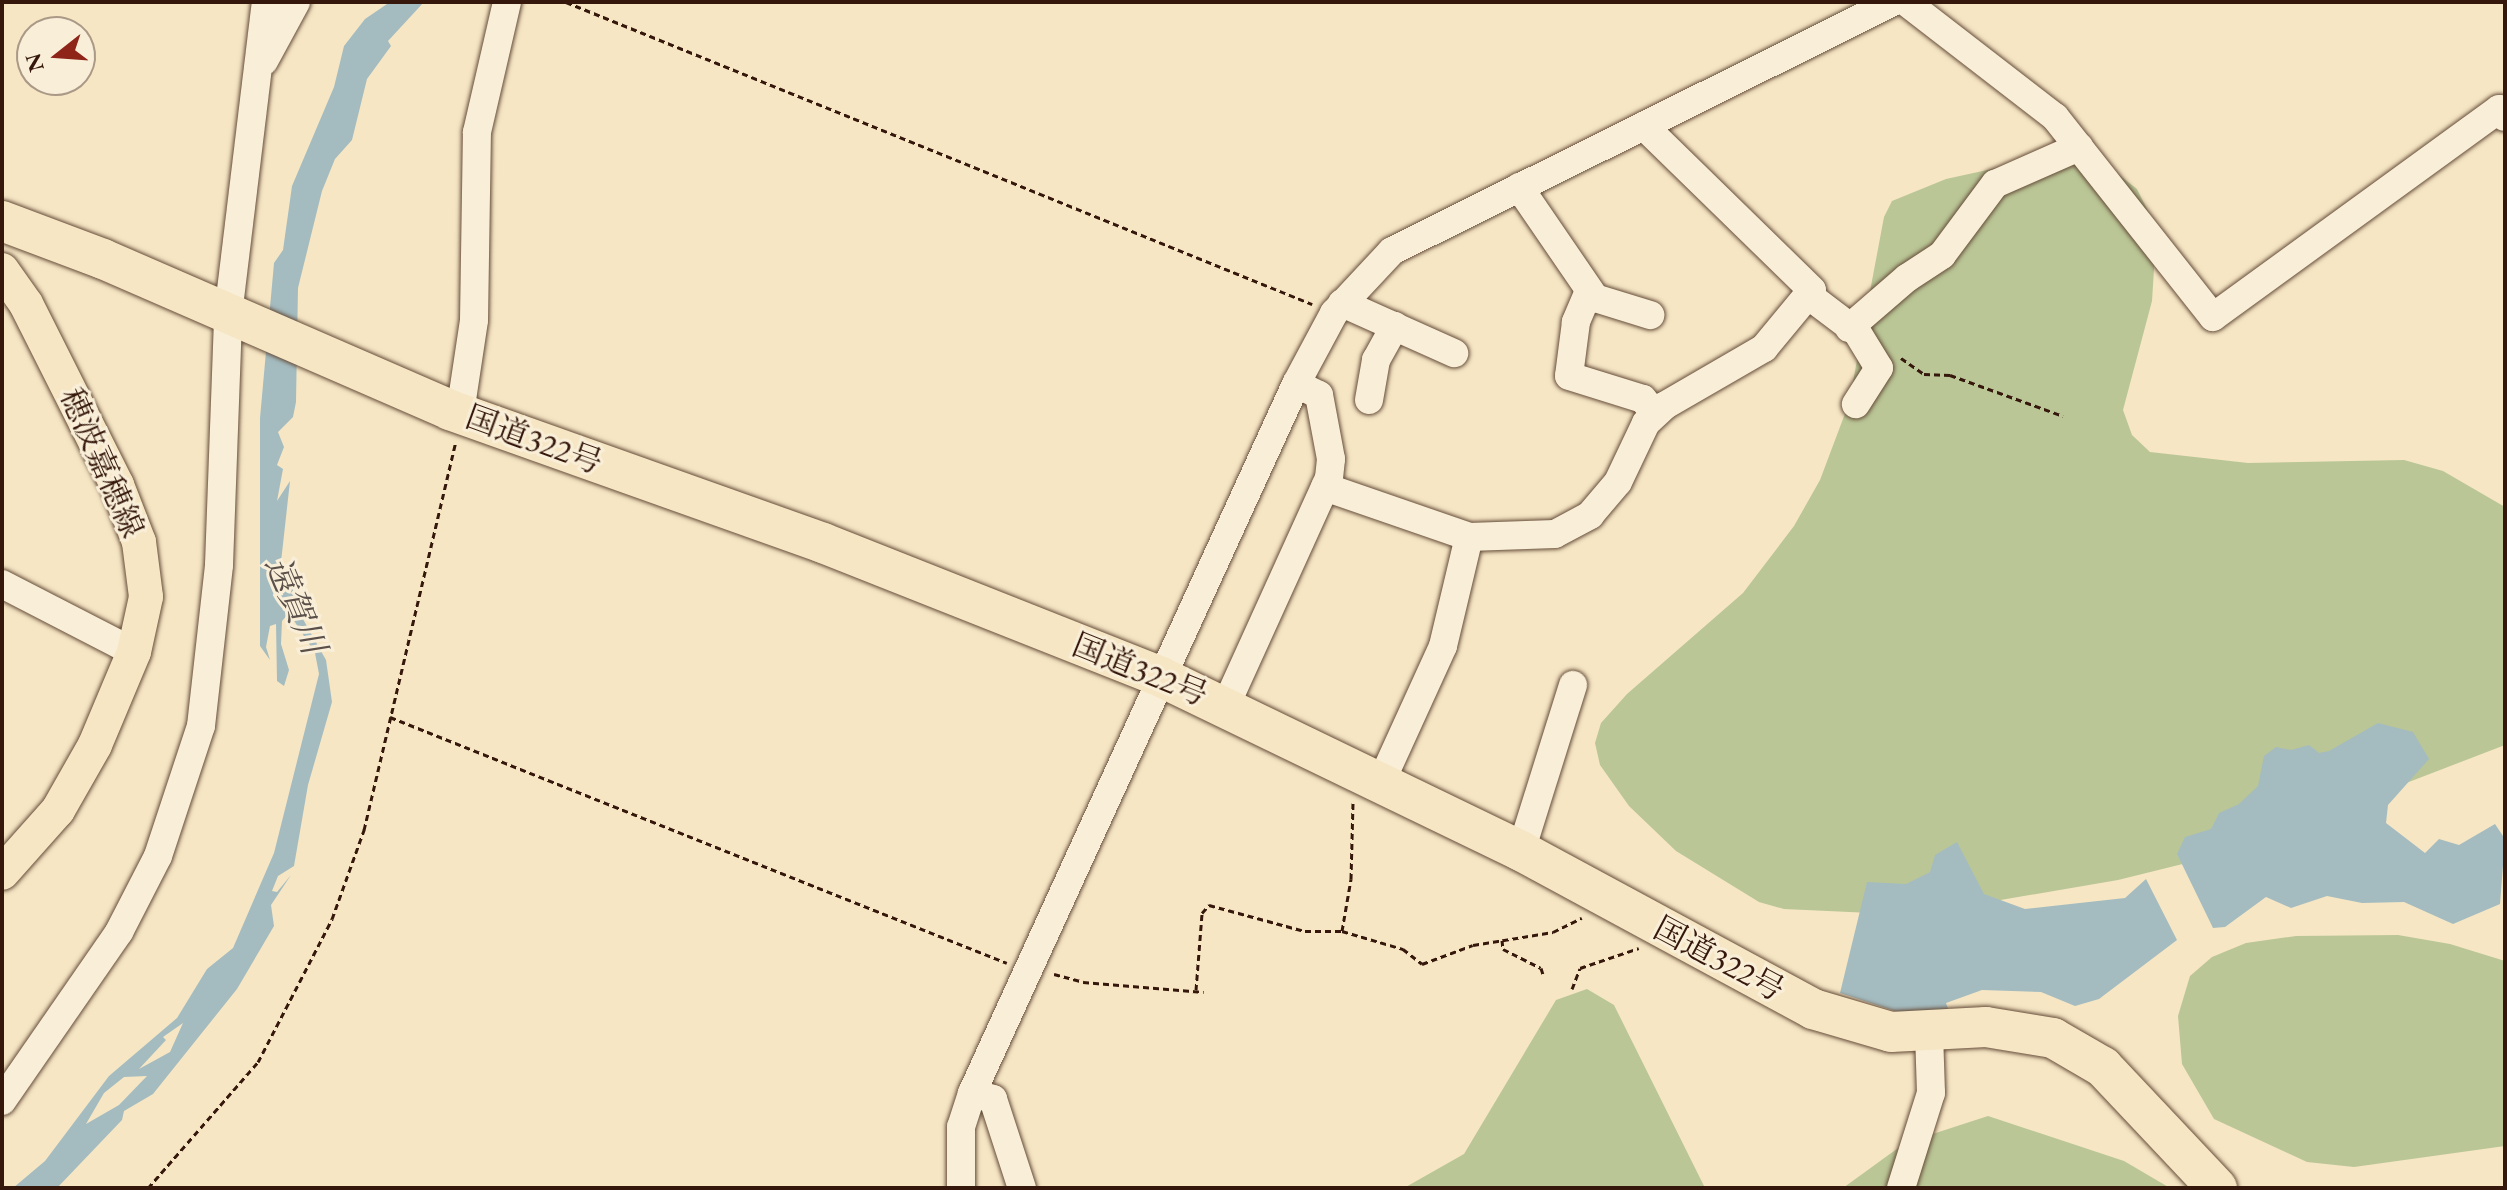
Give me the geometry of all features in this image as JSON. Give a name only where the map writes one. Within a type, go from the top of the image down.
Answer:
[{"type":"highway","name":"国道322号","points":[[2,221],[455,411],[823,543],[1226,705],[1521,851],[1670,933],[1850,1024],[1929,1032],[2017,1028],[2080,1050],[2112,1076],[2217,1188]]},
{"type":"main road","name":"穂波嘉穂線","points":[[2,270],[68,383],[139,542],[146,597],[134,652],[95,745],[58,810],[3,871]]},
{"type":"street","points":[[2,1101],[119,932],[158,856],[186,784],[213,655],[233,318],[254,79],[266,2]]},
{"type":"street","points":[[254,79],[296,2]]},
{"type":"street","points":[[455,411],[474,320],[477,132],[507,2]]},
{"type":"street","points":[[961,1188],[961,1127],[972,1093],[1037,971],[1161,677],[1296,384],[1338,308],[1392,251],[1893,2]]},
{"type":"street","points":[[1906,2],[2055,117],[2213,317],[2499,109],[2505,117]]},
{"type":"street","points":[[1325,487],[1469,537],[1555,534],[1590,515],[1618,482],[1655,414],[1764,348],[1812,290],[1644,126]]},
{"type":"street","points":[[1859,338],[1907,278],[1942,255],[1995,184],[2079,147]]},
{"type":"street","points":[[1519,187],[1595,298],[1650,315]]},
{"type":"street","points":[[1589,291],[1576,322],[1569,376],[1643,399],[1655,414]]},
{"type":"street","points":[[1808,295],[1859,338],[1879,368],[1856,404]]},
{"type":"street","points":[[1338,308],[1395,326],[1454,353]]},
{"type":"street","points":[[1369,400],[1376,360],[1395,326]]},
{"type":"street","points":[[1226,705],[1325,487],[1331,459],[1319,395],[1296,384]]},
{"type":"street","points":[[1370,775],[1443,646],[1469,537]]},
{"type":"street","points":[[2,584],[134,652]]},
{"type":"street","points":[[1521,851],[1573,685]]},
{"type":"street","points":[[1901,1188],[1931,1093],[1929,1032]]},
{"type":"street","points":[[972,1093],[993,1099],[1022,1188]]},
{"type":"path","points":[[566,2],[1338,308]]},
{"type":"path","points":[[1859,338],[1877,342],[1924,374],[1950,375],[2063,416]]},
{"type":"path","points":[[148,1188],[258,1062],[297,993],[353,864],[449,485],[455,411]]},
{"type":"path","points":[[390,717],[1037,971],[1083,982],[1204,992]]},
{"type":"path","points":[[1342,931],[1370,775]]},
{"type":"path","points":[[1196,990],[1202,913],[1209,905],[1305,931],[1342,931],[1403,949],[1422,964],[1502,940],[1570,926],[1594,910],[1602,896]]},
{"type":"path","points":[[1572,989],[1580,968],[1664,940],[1670,933]]},
{"type":"path","points":[[1502,940],[1503,949],[1541,968],[1543,974]]},
{"type":"green space","points":[[2047,157],[2113,170],[2137,189],[2148,211],[2156,238],[2152,301],[2123,410],[2132,435],[2150,452],[2248,463],[2404,460],[2443,471],[2505,507],[2505,745],[2219,855],[2118,880],[1989,902],[1871,913],[1784,909],[1759,902],[1676,851],[1629,806],[1600,765],[1595,743],[1601,723],[1627,694],[1743,593],[1794,526],[1820,480],[1849,403],[1884,217],[1892,201],[1946,179]]},
{"type":"green space","points":[[2398,935],[2450,944],[2505,961],[2505,1146],[2354,1167],[2307,1162],[2214,1119],[2182,1064],[2178,1016],[2190,976],[2212,957],[2246,943],[2296,936]]},
{"type":"green space","points":[[1587,989],[1614,1005],[1705,1188],[1404,1188],[1464,1154],[1556,1000]]},
{"type":"green space","points":[[1988,1116],[2124,1161],[2170,1188],[1843,1188],[1905,1143]]},
{"type":"water","name":"遠賀川","points":[[390,2],[424,2],[388,41],[391,46],[367,79],[352,140],[335,159],[322,191],[298,288],[296,402],[293,417],[278,432],[284,447],[277,465],[283,469],[277,501],[290,481],[281,562],[286,571],[295,569],[299,612],[326,660],[332,702],[308,785],[294,866],[278,876],[272,891],[277,892],[291,875],[271,905],[274,926],[237,989],[153,1094],[124,1111],[122,1120],[57,1188],[13,1188],[45,1161],[109,1076],[177,1018],[207,969],[233,948],[274,853],[319,674],[315,653],[289,613],[282,621],[281,644],[289,670],[284,686],[277,681],[276,624],[270,626],[266,647],[270,660],[260,646],[260,418],[274,263],[283,250],[292,186],[334,87],[344,46],[365,19]],"holes":[[[183,1023],[170,1052],[139,1069],[166,1040],[163,1037]],[[147,1076],[119,1105],[86,1124],[104,1093],[124,1077]]]},
{"type":"water","points":[[2378,723],[2413,732],[2429,759],[2388,805],[2386,823],[2425,853],[2439,839],[2459,845],[2495,824],[2505,839],[2500,904],[2453,924],[2404,902],[2362,903],[2327,896],[2291,908],[2266,897],[2225,927],[2213,928],[2177,854],[2185,837],[2211,829],[2219,813],[2239,804],[2258,786],[2264,756],[2276,747],[2291,750],[2309,745],[2319,753],[2329,751]]},
{"type":"water","points":[[1957,842],[1984,894],[2025,909],[2125,898],[2146,879],[2177,940],[2099,999],[2075,1006],[2041,992],[1982,990],[1946,1003],[1949,1011],[1898,1012],[1840,993],[1867,882],[1906,884],[1930,872],[1935,855]]}]
